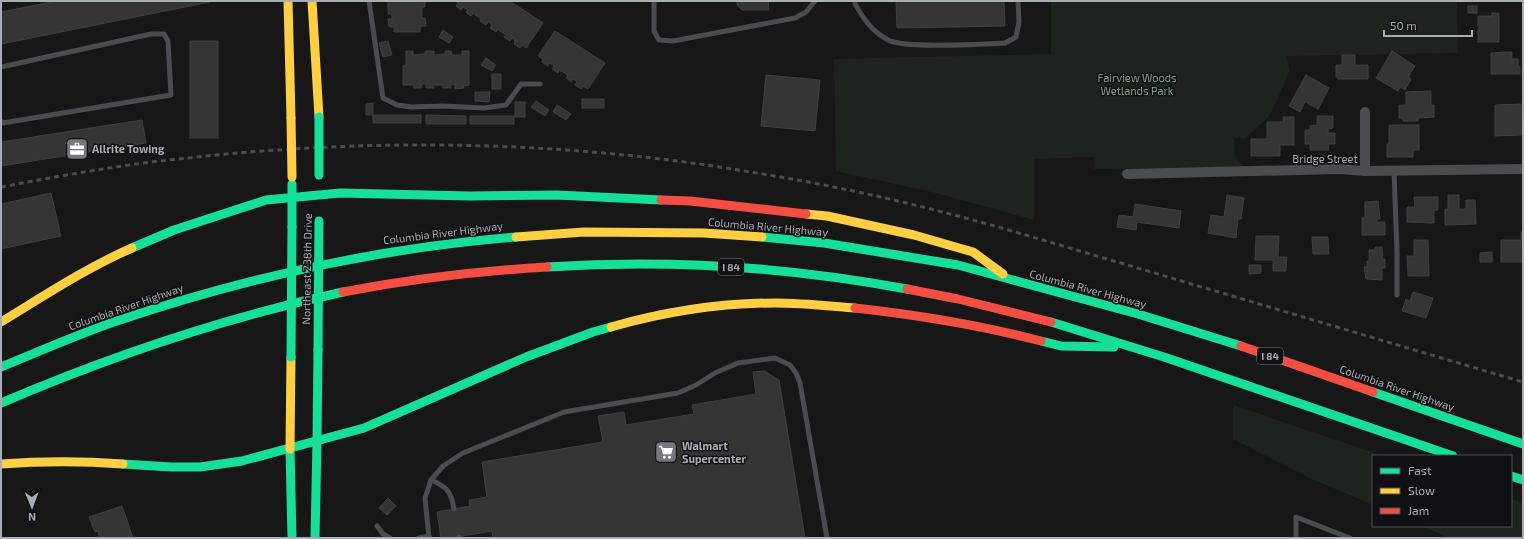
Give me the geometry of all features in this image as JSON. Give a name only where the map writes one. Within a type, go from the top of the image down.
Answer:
[{"type":"main road","name":"Northeast 238th Drive","points":[[288,1],[292,177],[290,448],[292,538]]},
{"type":"main road","points":[[312,1],[319,117],[319,188]]},
{"type":"main road","points":[[1,322],[76,277],[112,257],[143,243],[174,230],[266,200],[292,197],[319,188],[340,193],[572,196],[690,201],[827,216],[914,235],[973,252],[1013,281]]},
{"type":"main road","name":"Northeast 238th Drive","points":[[315,538],[319,218]]},
{"type":"main road","name":"Columbia River Highway","points":[[1,367],[94,329],[195,295],[277,273],[377,253],[443,243],[510,236],[591,232],[635,231],[752,236],[876,251],[945,263],[1164,321],[1523,444]]},
{"type":"main road","name":"I 84","points":[[1,403],[89,366],[203,327],[274,308],[345,292],[429,278],[551,266],[597,264],[688,265],[744,268],[839,278],[961,300],[1084,332],[1138,348],[1450,455]]},
{"type":"main road","points":[[1,464],[43,461],[83,461],[171,467],[200,467],[242,461],[364,428],[526,357],[593,332],[628,322],[710,307],[768,304],[822,305],[882,311],[951,321],[1000,330],[1061,346],[1138,348]]},
{"type":"main road","points":[[1512,476],[1523,480]]},
{"type":"street","points":[[1365,112],[1365,171]]},
{"type":"street","name":"Bridge Street","points":[[1127,174],[1340,169],[1365,171],[1523,169]]},
{"type":"lane","points":[[369,1],[383,98],[397,105],[411,107],[443,106],[484,108],[506,105],[521,84],[540,84]]},
{"type":"lane","points":[[654,1],[654,31],[659,40],[665,41],[673,41],[795,18],[806,12],[815,1]]},
{"type":"lane","points":[[855,1],[855,4],[867,24],[889,40],[912,45],[1005,43],[1016,37],[1019,22],[1018,1]]},
{"type":"lane","points":[[1,67],[151,34],[164,34],[168,41],[171,95],[3,123],[1,121]]},
{"type":"lane","points":[[1394,171],[1397,295]]},
{"type":"lane","points":[[419,538],[429,537],[425,498],[431,480],[443,466],[463,453],[564,412],[678,393],[738,363],[775,358],[790,365],[796,373],[800,383],[827,538]]},
{"type":"lane","points":[[431,480],[444,486],[452,498],[454,509]]},
{"type":"lane","points":[[1296,538],[1296,518],[1350,538]]},
{"type":"lane","points":[[377,526],[382,534],[390,538]]},
{"type":"green space","name":"Fairview Woods Wetlands Park","points":[[1051,1],[1457,1],[1458,53],[1286,56],[1290,70],[1269,116],[1246,138],[1234,138],[1234,154],[1243,167],[1094,169],[1093,157],[1034,159],[1034,220],[936,193],[836,171],[834,59],[1051,54]]},
{"type":"green space","points":[[1233,405],[1380,455],[1372,455],[1372,505],[1312,479],[1233,439]]},
{"type":"green space","points":[[1512,499],[1523,503],[1523,538],[1449,538],[1424,527],[1512,527]]},
{"type":"building","points":[[56,1],[210,2],[1,44],[1,12]]},
{"type":"building","points":[[388,1],[425,1],[425,7],[422,7],[422,18],[425,18],[426,26],[420,26],[420,32],[394,32],[394,27],[389,27],[388,19],[392,19],[392,14],[388,14]]},
{"type":"building","points":[[455,1],[510,1],[543,23],[526,48],[522,45],[520,48],[514,44],[515,41],[512,38],[510,41],[504,37],[506,35],[497,29],[496,32],[490,28],[492,25],[488,22],[486,25],[473,13],[471,16],[466,12],[468,10],[463,7],[461,10],[456,6],[458,3]]},
{"type":"building","points":[[737,1],[768,1],[769,10],[742,10],[737,5]]},
{"type":"building","points":[[896,1],[1004,1],[1005,26],[897,28]]},
{"type":"building","points":[[1468,6],[1477,6],[1477,13],[1468,13]]},
{"type":"building","points":[[1492,13],[1499,13],[1499,42],[1478,42],[1478,16],[1492,16]]},
{"type":"building","points":[[443,30],[453,37],[449,43],[439,37]]},
{"type":"building","points":[[555,31],[605,63],[588,89],[583,86],[581,89],[575,85],[577,81],[573,79],[571,82],[566,78],[568,75],[559,70],[558,73],[552,69],[554,66],[550,63],[548,66],[542,62],[543,59],[538,56]]},
{"type":"building","points":[[190,41],[218,41],[218,138],[190,138]]},
{"type":"building","points":[[388,41],[392,55],[383,57],[379,43]]},
{"type":"building","points":[[406,51],[413,51],[413,55],[425,54],[425,51],[434,51],[434,55],[445,54],[445,51],[451,51],[452,55],[462,55],[462,51],[469,51],[469,85],[463,86],[464,88],[455,89],[455,84],[451,85],[451,88],[443,88],[443,85],[433,85],[434,88],[426,88],[426,84],[422,84],[421,88],[414,88],[414,85],[403,85],[403,66],[406,66]]},
{"type":"building","points":[[1392,51],[1415,66],[1408,77],[1411,79],[1405,90],[1400,87],[1398,91],[1376,78]]},
{"type":"building","points":[[1512,52],[1512,59],[1518,59],[1520,74],[1491,74],[1491,53]]},
{"type":"building","points":[[1342,55],[1355,55],[1355,65],[1368,65],[1368,79],[1338,79],[1338,77],[1336,77],[1336,65],[1342,65]]},
{"type":"building","points":[[486,58],[496,65],[492,71],[481,65]]},
{"type":"building","points":[[492,74],[501,74],[501,89],[492,89]]},
{"type":"building","points":[[766,75],[820,80],[815,131],[761,126]]},
{"type":"building","points":[[1306,75],[1329,88],[1318,109],[1305,102],[1300,112],[1289,106]]},
{"type":"building","points":[[1431,91],[1431,105],[1434,105],[1434,117],[1418,118],[1418,121],[1403,121],[1403,118],[1399,118],[1399,105],[1406,105],[1406,92]]},
{"type":"building","points":[[475,92],[490,92],[489,102],[475,101]]},
{"type":"building","points":[[582,99],[604,99],[604,108],[582,108]]},
{"type":"building","points":[[536,101],[549,110],[545,116],[531,107]]},
{"type":"building","points":[[515,102],[525,102],[525,117],[515,117]]},
{"type":"building","points":[[373,103],[373,115],[366,115],[366,104]]},
{"type":"building","points":[[1521,104],[1523,133],[1521,133],[1521,135],[1495,136],[1495,105]]},
{"type":"building","points":[[557,105],[571,114],[566,120],[553,112]]},
{"type":"building","points":[[373,115],[421,115],[421,123],[373,123]]},
{"type":"building","points":[[426,115],[466,116],[466,124],[426,124]]},
{"type":"building","points":[[470,116],[514,116],[514,124],[470,124]]},
{"type":"building","points":[[1317,116],[1333,116],[1333,128],[1328,129],[1328,133],[1335,133],[1335,144],[1328,144],[1329,150],[1310,150],[1310,144],[1305,144],[1305,130],[1310,130],[1310,126],[1317,125]]},
{"type":"building","points":[[1283,117],[1294,117],[1294,145],[1280,145],[1280,156],[1251,156],[1251,139],[1267,139],[1267,122],[1284,122]]},
{"type":"building","points":[[142,120],[146,143],[1,166],[1,142]]},
{"type":"building","points":[[1389,125],[1419,125],[1419,150],[1413,150],[1413,157],[1387,157]]},
{"type":"building","points":[[51,193],[61,236],[1,249],[1,204]]},
{"type":"building","points":[[1227,195],[1244,198],[1241,219],[1238,219],[1236,238],[1208,233],[1211,215],[1224,217]]},
{"type":"building","points":[[1448,195],[1459,195],[1459,209],[1466,209],[1466,200],[1475,200],[1476,224],[1445,225],[1445,209],[1448,209]]},
{"type":"building","points":[[1414,197],[1438,197],[1438,210],[1434,210],[1434,223],[1407,222],[1407,207],[1415,207]]},
{"type":"building","points":[[1378,201],[1380,219],[1377,219],[1377,222],[1385,222],[1385,235],[1362,235],[1362,218],[1365,218],[1365,202]]},
{"type":"building","points":[[1135,204],[1181,211],[1179,228],[1137,222],[1136,230],[1117,227],[1119,215],[1133,217]]},
{"type":"building","points":[[1521,232],[1523,232],[1523,262],[1501,262],[1501,240],[1521,240]]},
{"type":"building","points":[[1256,236],[1279,236],[1278,257],[1287,257],[1286,271],[1273,271],[1273,260],[1255,260]]},
{"type":"building","points":[[1312,237],[1328,237],[1329,254],[1313,254]]},
{"type":"building","points":[[1414,240],[1428,240],[1429,276],[1408,276],[1407,256],[1414,256]]},
{"type":"building","points":[[1375,247],[1382,247],[1383,259],[1385,259],[1385,268],[1382,268],[1382,280],[1366,279],[1364,267],[1367,267],[1367,261],[1369,261],[1369,250],[1375,250]]},
{"type":"building","points":[[1492,252],[1492,262],[1480,262],[1480,253]]},
{"type":"building","points":[[1249,265],[1261,265],[1261,273],[1249,274]]},
{"type":"building","points":[[1413,292],[1433,298],[1426,318],[1402,311],[1406,299],[1410,301]]},
{"type":"building","name":"Walmart Supercenter","points":[[764,371],[779,380],[805,538],[493,538],[492,531],[451,538],[441,538],[437,512],[470,506],[469,500],[487,497],[482,462],[603,442],[598,416],[624,412],[626,425],[694,414],[692,405],[756,394],[753,372]]},
{"type":"building","points":[[388,498],[396,506],[387,515],[379,508]]},
{"type":"building","points":[[122,506],[133,538],[98,538],[98,531],[95,532],[89,517]]},
{"type":"railway","points":[[1,187],[156,161],[324,147],[397,145],[544,149],[617,154],[690,163],[826,185],[985,223],[1523,382]]},
{"type":"traffic: fast","points":[[319,117],[319,175]]},
{"type":"traffic: fast","points":[[292,184],[292,227]]},
{"type":"traffic: fast","points":[[132,248],[174,230],[266,200],[340,193],[470,196],[557,195],[661,200]]},
{"type":"traffic: fast","points":[[318,350],[319,221]]},
{"type":"traffic: fast","points":[[291,357],[292,227]]},
{"type":"traffic: fast","points":[[1,367],[114,322],[163,306],[262,279],[363,257],[465,242],[516,237]]},
{"type":"traffic: fast","points":[[762,237],[824,243],[958,265],[1138,314],[1241,346]]},
{"type":"traffic: fast","points":[[547,267],[637,264],[728,267],[818,275],[907,289]]},
{"type":"traffic: fast","points":[[1,403],[85,369],[169,339],[298,302],[343,292]]},
{"type":"traffic: fast","points":[[1051,322],[1164,357],[1450,455]]},
{"type":"traffic: fast","points":[[123,464],[200,467],[242,461],[364,428],[526,357],[593,332],[611,327]]},
{"type":"traffic: fast","points":[[1041,341],[1061,346],[1114,347]]},
{"type":"traffic: fast","points":[[317,441],[318,350]]},
{"type":"traffic: fast","points":[[1373,392],[1523,444]]},
{"type":"traffic: fast","points":[[315,538],[317,441]]},
{"type":"traffic: fast","points":[[290,449],[292,538]]},
{"type":"traffic: fast","points":[[1512,476],[1523,480]]},
{"type":"traffic: slow","points":[[288,1],[291,118]]},
{"type":"traffic: slow","points":[[312,1],[319,117]]},
{"type":"traffic: slow","points":[[291,118],[292,177]]},
{"type":"traffic: slow","points":[[806,214],[827,216],[914,235],[973,252],[1003,274]]},
{"type":"traffic: slow","points":[[516,237],[584,232],[704,233],[762,237]]},
{"type":"traffic: slow","points":[[1,322],[82,273],[132,248]]},
{"type":"traffic: slow","points":[[611,327],[693,309],[755,303],[785,303],[855,308]]},
{"type":"traffic: slow","points":[[290,449],[291,357]]},
{"type":"traffic: slow","points":[[1,464],[32,462],[92,462],[123,464]]},
{"type":"traffic: jam","points":[[661,200],[690,201],[806,214]]},
{"type":"traffic: jam","points":[[343,292],[444,276],[547,267]]},
{"type":"traffic: jam","points":[[907,289],[958,299],[1051,322]]},
{"type":"traffic: jam","points":[[855,308],[949,321],[1041,341]]},
{"type":"traffic: jam","points":[[1241,346],[1373,392]]},
{"type":"place","name":"Allrite Towing","points":[[77,149]]},
{"type":"place","name":"Walmart Supercenter","points":[[666,452]]}]
